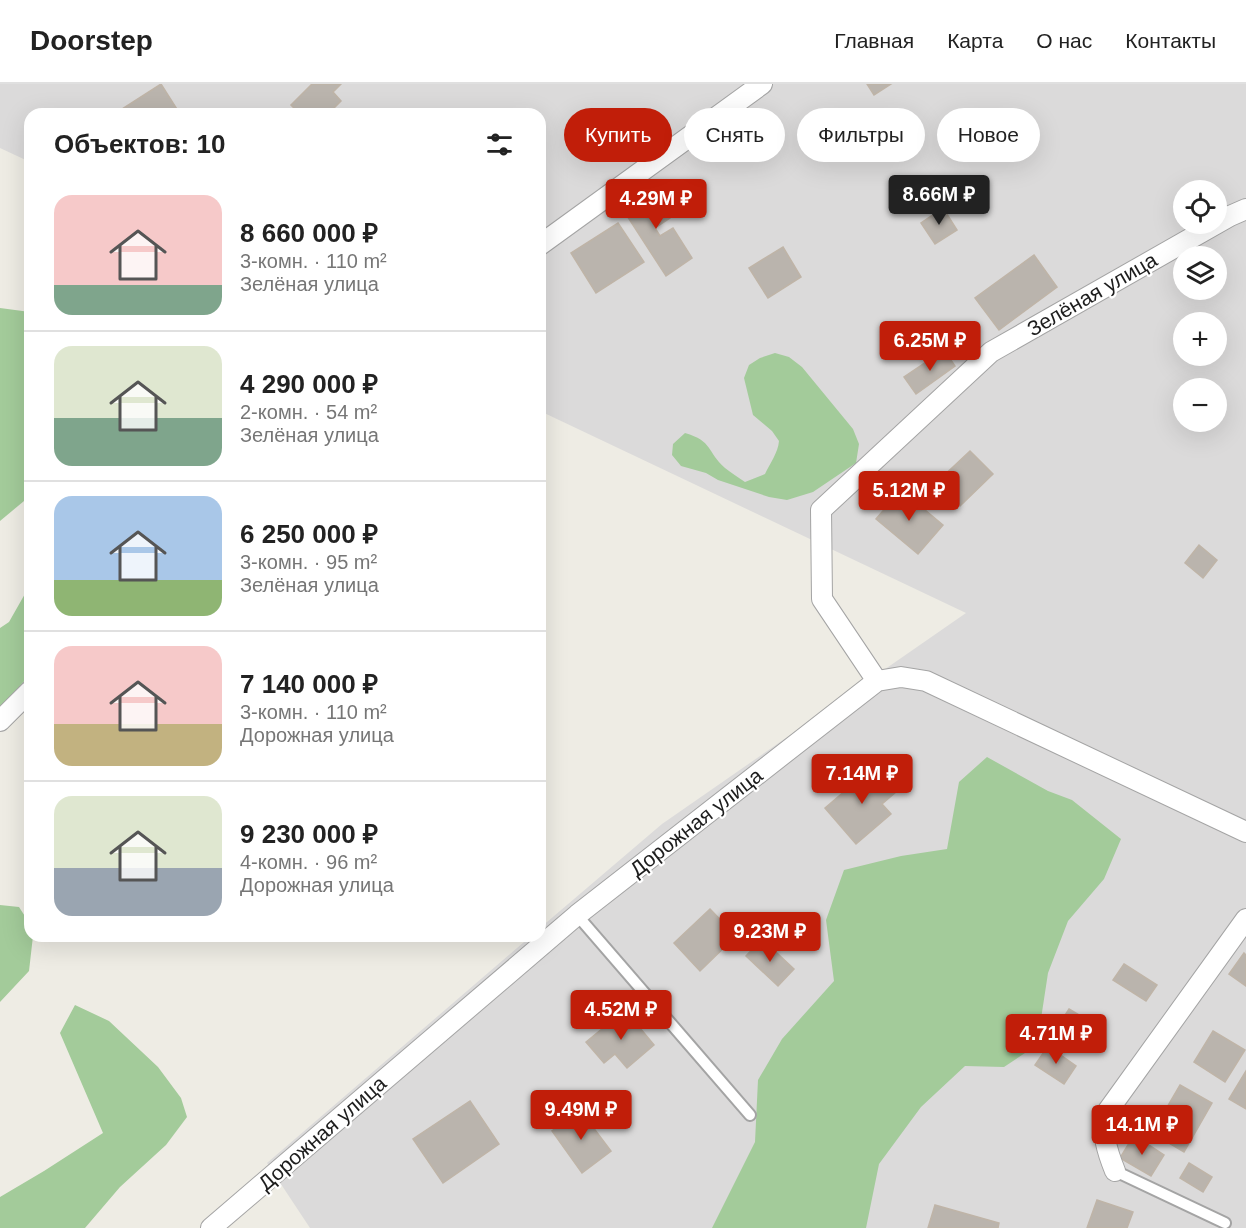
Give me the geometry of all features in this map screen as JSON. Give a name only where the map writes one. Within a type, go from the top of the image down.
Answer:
[{"type":"street","points":[[546,241],[762,84]]},
{"type":"street","name":"Зелёная улица","points":[[877,681],[822,599],[821,510],[991,352],[1246,209]]},
{"type":"street","points":[[877,681],[900,677],[926,681],[1246,832]]},
{"type":"street","name":"Дорожная улица","points":[[546,942],[877,681]]},
{"type":"street","points":[[0,721],[24,697]]},
{"type":"street","points":[[1115,1170],[1105,1140],[1104,1125],[1107,1112],[1246,919]]},
{"type":"street","name":"Дорожная улица","points":[[211,1228],[545,942]]},
{"type":"lane","points":[[577,915],[750,1115]]},
{"type":"lane","points":[[1115,1170],[1225,1223]]},
{"type":"shaded area","points":[[0,84],[1246,84],[1246,1228],[310,1228],[267,1163],[524,942],[546,942],[546,923],[662,824],[966,613],[546,414],[546,108],[24,108],[24,159],[0,148]]},
{"type":"green space","points":[[0,308],[24,311],[24,501],[0,521]]},
{"type":"green space","points":[[775,353],[789,357],[802,367],[853,429],[859,444],[856,463],[813,492],[787,500],[769,497],[681,466],[672,455],[673,444],[685,433],[705,443],[725,468],[745,482],[765,474],[779,441],[772,431],[753,415],[744,378],[749,365]]},
{"type":"green space","points":[[24,596],[24,681],[0,707],[0,628],[9,622]]},
{"type":"green space","points":[[987,757],[1048,791],[1072,800],[1121,839],[1104,879],[1068,921],[1048,973],[1037,1045],[1004,1067],[965,1066],[921,1107],[879,1164],[866,1228],[712,1228],[755,1142],[758,1080],[782,1039],[834,981],[826,920],[844,870],[901,856],[947,849],[959,782]]},
{"type":"green space","points":[[0,905],[19,907],[24,915],[24,942],[32,942],[29,971],[0,1002]]},
{"type":"green space","points":[[75,1005],[109,1021],[158,1067],[181,1098],[187,1117],[166,1145],[120,1187],[85,1228],[0,1228],[0,1197],[103,1133],[60,1033]]},
{"type":"building","points":[[161,84],[176,108],[124,108]]},
{"type":"building","points":[[312,84],[341,84],[333,92],[341,101],[334,108],[294,108],[291,105]]},
{"type":"building","points":[[867,84],[891,84],[874,95]]},
{"type":"building","points":[[650,185],[670,218],[655,228],[660,236],[673,228],[692,258],[666,276],[620,205]]},
{"type":"building","points":[[943,208],[957,230],[935,244],[921,223]]},
{"type":"building","points":[[618,223],[644,262],[596,293],[571,253]]},
{"type":"building","points":[[783,247],[801,277],[768,298],[749,268]]},
{"type":"building","points":[[1034,255],[1057,287],[999,330],[975,298]]},
{"type":"building","points":[[944,350],[955,366],[916,394],[904,377]]},
{"type":"building","points":[[970,451],[993,474],[960,506],[937,482]]},
{"type":"building","points":[[901,490],[943,525],[918,554],[876,519]]},
{"type":"building","points":[[1199,545],[1217,560],[1203,578],[1185,563]]},
{"type":"building","points":[[874,766],[896,792],[882,804],[891,814],[856,844],[825,808]]},
{"type":"building","points":[[710,909],[736,936],[700,971],[674,943]]},
{"type":"building","points":[[762,939],[794,969],[778,986],[746,956]]},
{"type":"building","points":[[1244,953],[1246,955],[1246,986],[1229,974]]},
{"type":"building","points":[[1124,964],[1157,985],[1146,1001],[1113,980]]},
{"type":"building","points":[[1069,1009],[1101,1028],[1088,1049],[1056,1029]]},
{"type":"building","points":[[625,1010],[654,1045],[627,1068],[615,1054],[604,1063],[586,1042]]},
{"type":"building","points":[[1213,1031],[1245,1050],[1225,1082],[1194,1062]]},
{"type":"building","points":[[1048,1046],[1076,1066],[1064,1084],[1035,1065]]},
{"type":"building","points":[[1246,1071],[1246,1109],[1229,1099]]},
{"type":"building","points":[[1180,1085],[1212,1103],[1184,1152],[1152,1133]]},
{"type":"building","points":[[470,1101],[499,1144],[443,1183],[413,1139]]},
{"type":"building","points":[[580,1110],[611,1151],[582,1173],[552,1131]]},
{"type":"building","points":[[1134,1135],[1164,1155],[1151,1176],[1120,1158]]},
{"type":"building","points":[[1189,1163],[1212,1177],[1203,1192],[1180,1178]]},
{"type":"building","points":[[1097,1200],[1133,1212],[1127,1228],[1087,1228]]},
{"type":"building","points":[[935,1205],[999,1223],[998,1228],[928,1228]]}]
